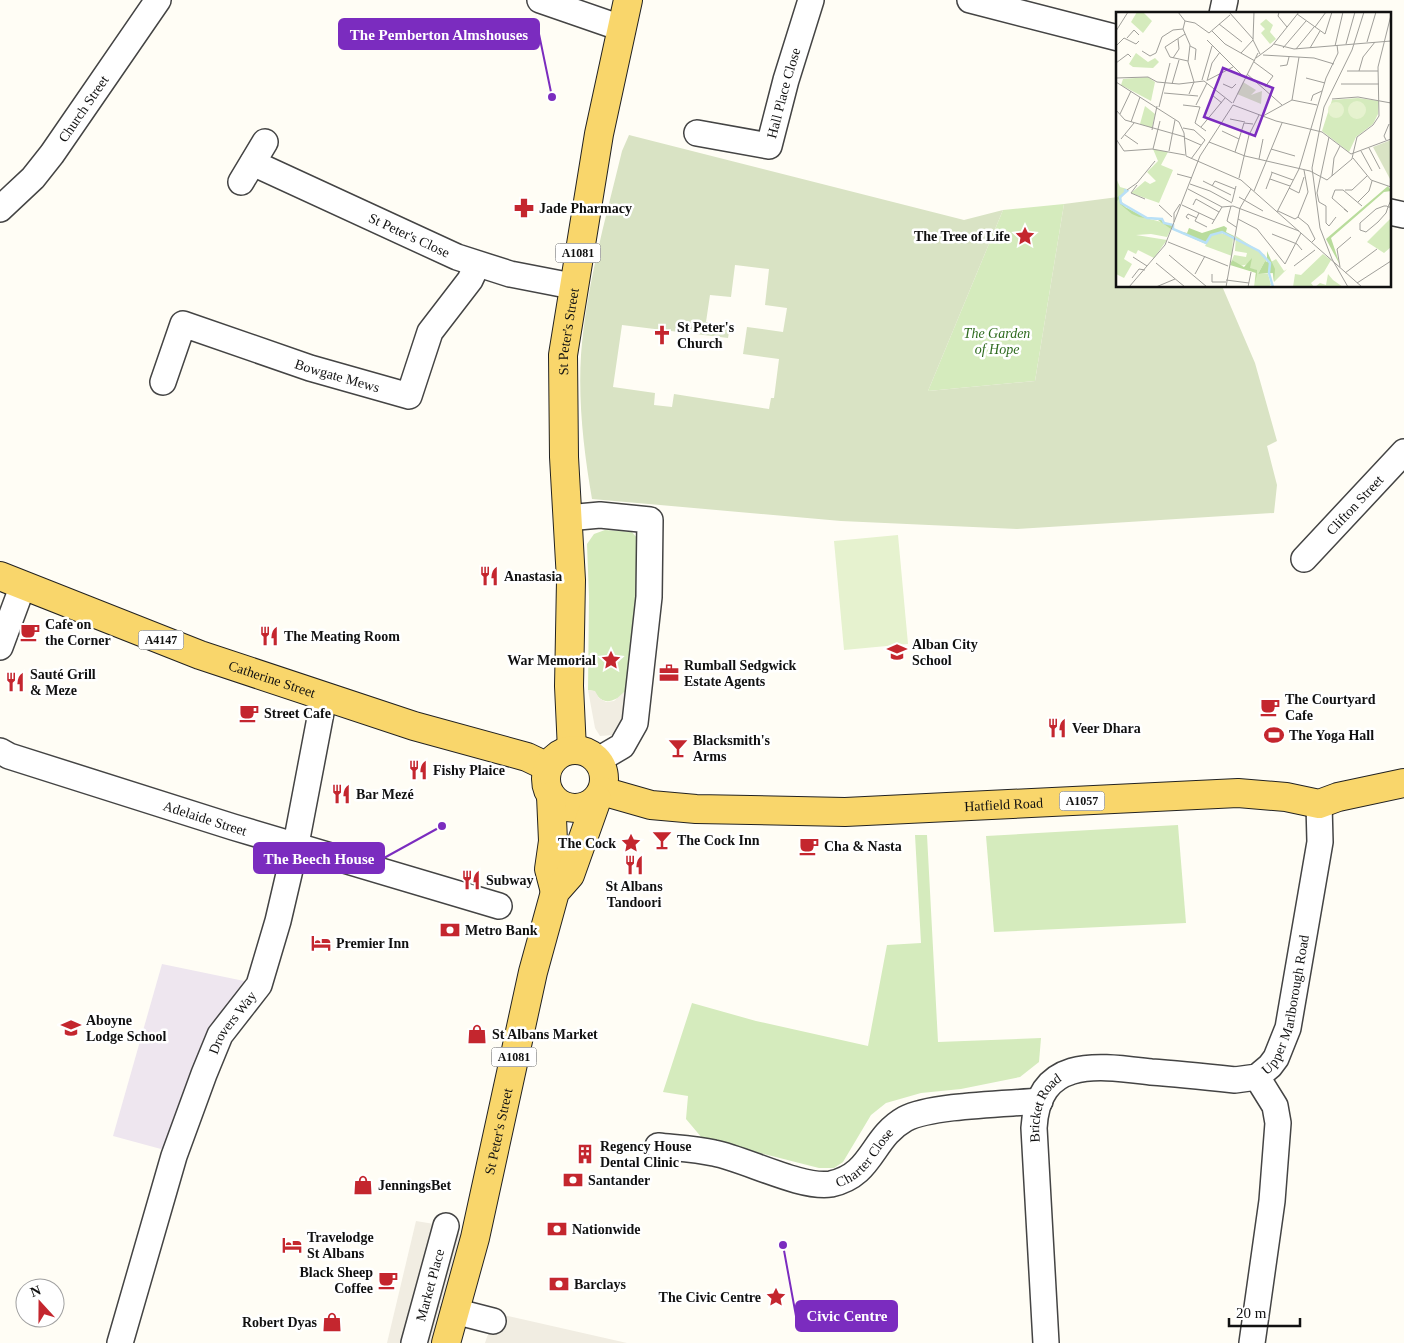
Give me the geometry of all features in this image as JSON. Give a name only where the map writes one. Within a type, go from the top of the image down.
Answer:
[{"type":"main road","name":"St Peter's Street","points":[[572,750],[569,686],[570,580],[563,355],[572,286],[599,134],[628,0]]},
{"type":"main road","name":"Catherine Street","points":[[12,580],[200,655],[414,726],[526,757],[548,767]]},
{"type":"main road","points":[[548,767],[562,753],[572,750],[582,750],[598,760]]},
{"type":"main road","name":"A1081","points":[[598,760],[604,774],[599,795]]},
{"type":"main road","name":"A1081","points":[[548,767],[546,782],[551,796]]},
{"type":"main road","points":[[1319,804],[1338,796],[1404,783]]},
{"type":"main road","name":"Hatfield Road","points":[[599,795],[651,805],[696,810],[756,811],[844,812],[1238,793],[1286,797],[1319,804]]},
{"type":"main road","name":"St Peter's Street","points":[[446,1343],[475,1238],[533,972],[555,892],[570,875],[599,795]]},
{"type":"main road","points":[[551,796],[557,802],[574,808],[590,804],[599,795]]},
{"type":"main road","name":"St Peter's Street","points":[[551,796],[553,841],[549,869],[555,892]]},
{"type":"street","name":"Church Street","points":[[0,209],[33,178],[52,154],[158,0]]},
{"type":"street","points":[[540,0],[621,28]]},
{"type":"street","name":"Hall Place Close","points":[[697,133],[769,146],[786,80],[811,0]]},
{"type":"street","points":[[970,0],[1116,37]]},
{"type":"street","name":"St Peter's Close","points":[[253,163],[351,210],[477,265],[510,274],[572,286]]},
{"type":"street","name":"Bowgate Mews","points":[[163,382],[183,324],[310,368],[409,396],[430,332],[470,280],[477,265]]},
{"type":"street","name":"Clifton Street","points":[[1304,559],[1404,452]]},
{"type":"street","points":[[567,518],[600,515],[650,520],[649,596],[635,723],[622,746],[598,760]]},
{"type":"street","points":[[0,647],[12,580]]},
{"type":"street","name":"Drovers Way","points":[[120,1343],[174,1156],[204,1074],[220,1035],[259,985],[278,921],[296,844],[324,697]]},
{"type":"street","name":"Adelaide Street","points":[[0,751],[9,756],[233,827],[296,844],[499,906]]},
{"type":"street","name":"Upper Marlborough Road","points":[[1252,1343],[1272,1201],[1278,1124],[1275,1106],[1257,1077],[1276,1058],[1288,1028],[1320,842],[1319,804]]},
{"type":"street","name":"Bricket Road","points":[[1046,1343],[1034,1128],[1035,1115],[1046,1089],[1059,1077],[1086,1067],[1235,1080],[1257,1077]]},
{"type":"street","name":"Charter Close","points":[[658,1146],[715,1153],[804,1181],[828,1184],[850,1178],[858,1172],[874,1148],[894,1127],[922,1112],[1040,1101]]},
{"type":"street","name":"Market Place","points":[[414,1343],[446,1226]]},
{"type":"street","points":[[454,1311],[493,1321]]},
{"type":"shaded area","points":[[588,690],[595,691],[599,698],[606,702],[614,701],[624,692],[627,693],[625,718],[614,735],[600,736],[595,728]]},
{"type":"shaded area","points":[[162,964],[249,982],[172,1152],[113,1136]]},
{"type":"shaded area","points":[[416,1221],[446,1226],[465,1237],[443,1343],[387,1343]]},
{"type":"shaded area","points":[[495,1313],[627,1343],[485,1343]]},
{"type":"green space","points":[[629,135],[964,220],[1003,210],[928,391],[1035,381],[1064,204],[1116,197],[1116,288],[1223,288],[1255,363],[1277,441],[1267,446],[1277,485],[1274,513],[1017,529],[841,521],[592,499],[582,427],[580,373],[587,303],[622,151]],"holes":[[[735,265],[769,269],[765,305],[787,308],[783,332],[747,327],[743,354],[779,359],[774,398],[771,398],[769,409],[674,394],[672,407],[654,405],[655,393],[613,387],[622,325],[728,338],[730,326],[706,322],[710,295],[731,297]]]},
{"type":"green space","name":"The Garden of Hope","points":[[1064,204],[1035,381],[928,391],[1003,210]]},
{"type":"green space","points":[[605,530],[632,532],[642,544],[627,693],[609,701],[602,699],[594,691],[588,690],[589,597],[587,544],[594,534]]},
{"type":"green space","points":[[898,535],[908,644],[844,650],[834,541]]},
{"type":"green space","points":[[1178,825],[1186,923],[994,932],[986,836]]},
{"type":"green space","points":[[915,835],[927,835],[938,1042],[1041,1038],[1039,1062],[1020,1077],[961,1089],[921,1093],[886,1103],[871,1115],[843,1162],[834,1168],[819,1168],[702,1138],[686,1119],[688,1096],[663,1092],[692,1003],[756,1021],[868,1046],[887,945],[921,943]]},
{"type":"place","name":"The Pemberton Almshouses","points":[[552,97]]},
{"type":"place","name":"Jade Pharmacy","points":[[524,208]]},
{"type":"place","name":"The Tree of Life","points":[[1025,236]]},
{"type":"place","name":"St Peter's Church","points":[[662,335]]},
{"type":"place","name":"Anastasia","points":[[489,576]]},
{"type":"place","name":"Cafe on the Corner","points":[[30,632]]},
{"type":"place","name":"The Meating Room","points":[[269,636]]},
{"type":"place","name":"Alban City School","points":[[897,652]]},
{"type":"place","name":"War Memorial","points":[[611,660]]},
{"type":"place","name":"Rumball Sedgwick Estate Agents","points":[[669,673]]},
{"type":"place","name":"Sauté Grill & Meze","points":[[15,682]]},
{"type":"place","name":"The Courtyard Cafe","points":[[1270,707]]},
{"type":"place","name":"Street Cafe","points":[[249,713]]},
{"type":"place","name":"Veer Dhara","points":[[1057,728]]},
{"type":"place","name":"The Yoga Hall","points":[[1274,735]]},
{"type":"place","name":"Blacksmith's Arms","points":[[678,748]]},
{"type":"place","name":"Fishy Plaice","points":[[418,770]]},
{"type":"place","name":"Bar Mezé","points":[[341,794]]},
{"type":"place","name":"The Beech House","points":[[442,826]]},
{"type":"place","name":"The Cock Inn","points":[[662,840]]},
{"type":"place","name":"The Cock","points":[[631,843]]},
{"type":"place","name":"Cha & Nasta","points":[[809,846]]},
{"type":"place","name":"St Albans Tandoori","points":[[634,865]]},
{"type":"place","name":"Subway","points":[[471,880]]},
{"type":"place","name":"Metro Bank","points":[[450,930]]},
{"type":"place","name":"Premier Inn","points":[[321,943]]},
{"type":"place","name":"Aboyne Lodge School","points":[[71,1028]]},
{"type":"place","name":"St Albans Market","points":[[477,1034]]},
{"type":"place","name":"Regency House Dental Clinic","points":[[585,1154]]},
{"type":"place","name":"Santander","points":[[573,1180]]},
{"type":"place","name":"JenningsBet","points":[[363,1185]]},
{"type":"place","name":"Nationwide","points":[[557,1229]]},
{"type":"place","name":"Travelodge St Albans","points":[[292,1245]]},
{"type":"place","name":"Civic Centre","points":[[783,1245]]},
{"type":"place","name":"Black Sheep Coffee","points":[[388,1280]]},
{"type":"place","name":"Barclays","points":[[559,1284]]},
{"type":"place","name":"The Civic Centre","points":[[776,1297]]},
{"type":"place","name":"Robert Dyas","points":[[332,1322]]}]
